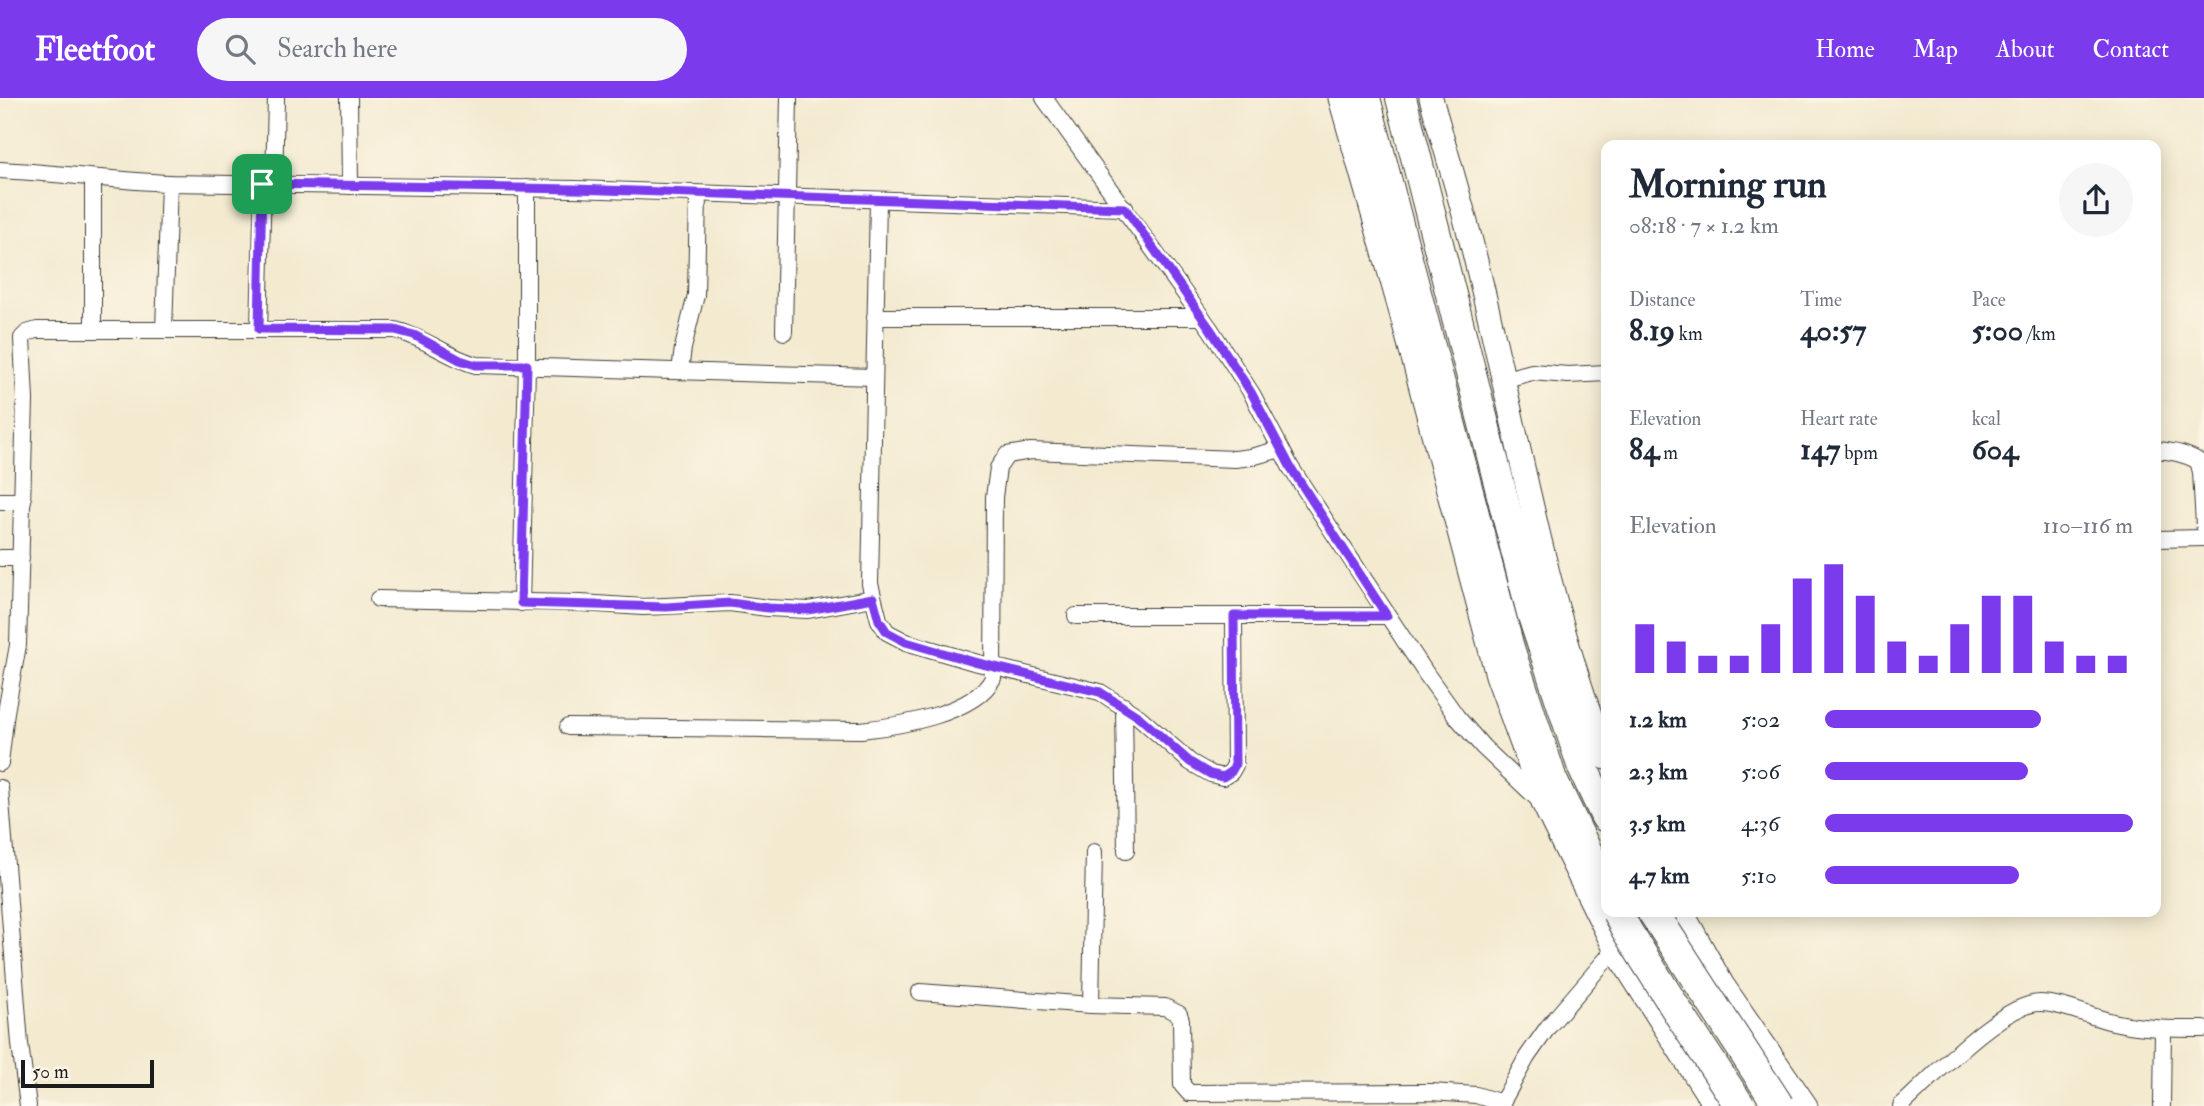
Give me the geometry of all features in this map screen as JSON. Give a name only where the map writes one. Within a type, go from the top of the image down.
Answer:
[{"type":"highway","points":[[1365,98],[1509,648],[1552,780],[1601,880]]},
{"type":"highway","points":[[1401,98],[1532,613],[1583,768],[1601,806]]},
{"type":"highway","points":[[1620,917],[1740,1106]]},
{"type":"highway","points":[[1656,917],[1779,1106]]},
{"type":"main road","points":[[1340,98],[1400,309],[1497,675],[1544,805],[1615,949],[1715,1106]]},
{"type":"main road","points":[[1431,98],[1476,261],[1548,573],[1588,711],[1601,745]]},
{"type":"main road","points":[[1685,917],[1722,984],[1806,1106]]},
{"type":"street","points":[[259,329],[276,98]]},
{"type":"street","points":[[349,98],[350,186]]},
{"type":"street","points":[[784,332],[789,98]]},
{"type":"street","points":[[1044,98],[1202,317],[1252,394],[1298,478],[1387,616],[1457,717],[1483,747],[1544,805]]},
{"type":"street","points":[[0,170],[169,183],[527,188],[1125,208]]},
{"type":"street","points":[[93,178],[93,330]]},
{"type":"street","points":[[164,330],[169,183]]},
{"type":"street","points":[[521,603],[527,365],[527,188]]},
{"type":"street","points":[[680,371],[696,295],[698,194]]},
{"type":"street","points":[[878,201],[870,575],[879,620],[887,632],[906,642],[1100,692],[1124,706],[1190,762],[1210,774],[1223,777],[1231,772],[1235,765],[1234,616]]},
{"type":"street","points":[[875,317],[1202,317]]},
{"type":"street","points":[[0,763],[18,645],[25,400],[22,338],[27,333],[37,330],[395,330],[414,335],[460,360],[476,365],[874,377]]},
{"type":"street","points":[[1502,380],[1532,372],[1567,375],[1601,373]]},
{"type":"street","points":[[568,727],[861,730],[902,725],[966,704],[988,688],[993,678],[995,497],[998,468],[1007,455],[1031,451],[1235,459],[1281,449]]},
{"type":"street","points":[[2161,450],[2189,456],[2198,461],[2204,524]]},
{"type":"street","points":[[0,501],[23,502]]},
{"type":"street","points":[[2161,539],[2204,538]]},
{"type":"street","points":[[0,558],[21,558]]},
{"type":"street","points":[[379,599],[643,607],[730,603],[808,610],[873,598]]},
{"type":"street","points":[[1076,616],[1387,616]]},
{"type":"street","points":[[1124,706],[1126,851]]},
{"type":"street","points":[[0,788],[20,1044],[28,1106]]},
{"type":"street","points":[[1091,1005],[1094,852]]},
{"type":"street","points":[[920,992],[1091,1005],[1165,1007],[1179,1014],[1181,1079],[1182,1085],[1189,1093],[1430,1092],[1476,1095],[1501,1104],[1538,1039],[1615,949],[1654,917]]},
{"type":"street","points":[[1901,1106],[2000,1018],[2026,1005],[2050,1005],[2141,1028],[2204,1029]]},
{"type":"street","points":[[2162,1106],[2163,1029]]},
{"type":"route","points":[[262,184],[575,189],[1125,208],[1211,330],[1252,394],[1291,468],[1387,616],[1234,616],[1235,765],[1231,772],[1223,777],[1210,774],[1190,762],[1139,717],[1100,692],[974,662],[906,642],[887,632],[879,620],[873,598],[808,610],[730,603],[643,607],[521,603],[527,365],[476,365],[460,360],[414,335],[395,330],[259,329],[262,184]]}]
